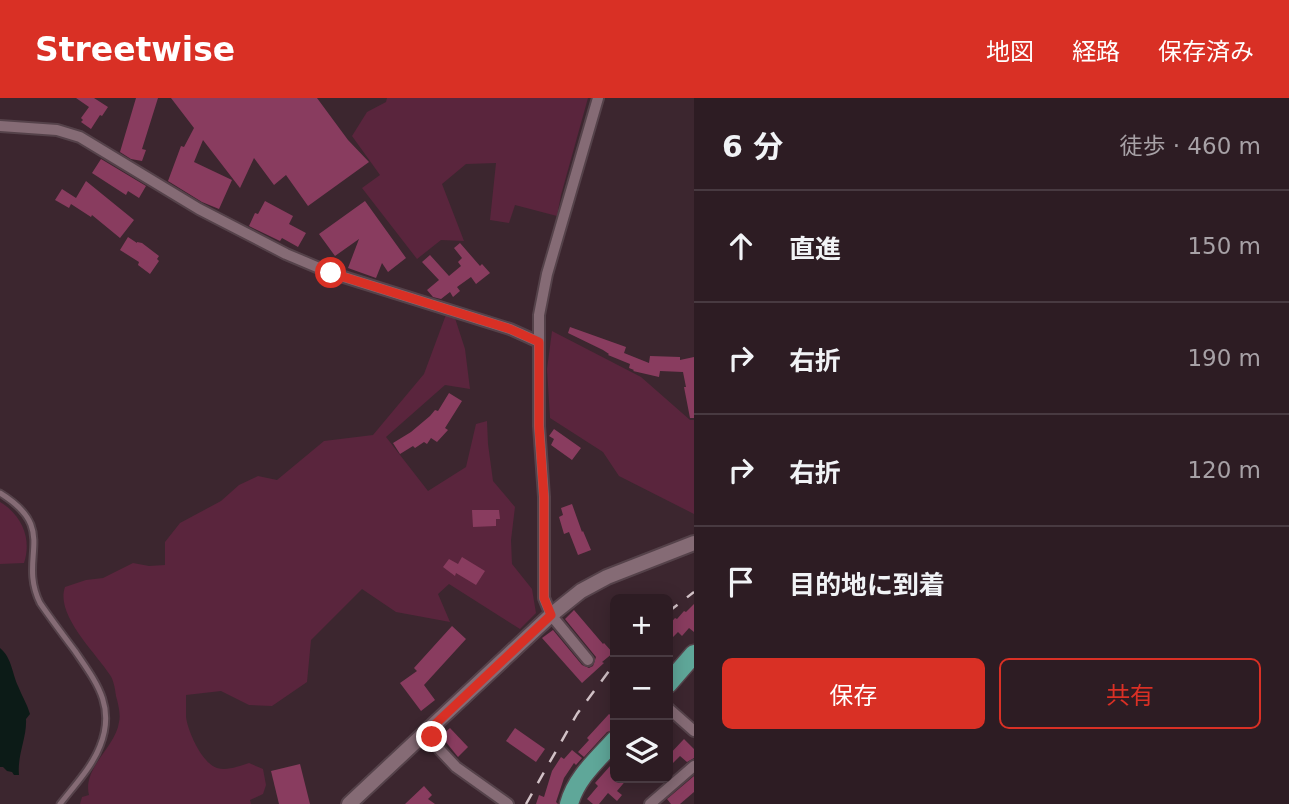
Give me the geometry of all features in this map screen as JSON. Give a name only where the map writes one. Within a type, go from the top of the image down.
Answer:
[{"type":"main road","points":[[673,678],[694,654]]},
{"type":"main road","points":[[569,804],[572,793],[585,772],[610,745]]},
{"type":"street","points":[[588,660],[551,615],[544,598],[539,315],[547,274],[598,98]]},
{"type":"street","points":[[0,126],[57,130],[80,137],[199,209],[286,254],[331,273],[510,329],[539,342]]},
{"type":"street","points":[[0,132],[22,127]]},
{"type":"street","points":[[355,802],[551,615],[581,591],[607,577],[694,543]]},
{"type":"street","points":[[673,712],[694,731]]},
{"type":"street","points":[[428,731],[440,750],[456,767],[508,804]]},
{"type":"street","points":[[650,804],[694,766]]},
{"type":"lane","points":[[0,493],[15,502],[28,517],[34,541],[35,593],[97,682],[104,704],[104,730],[100,745],[60,804]]},
{"type":"shaded area","points":[[387,98],[588,98],[557,216],[515,205],[509,223],[490,220],[496,163],[466,164],[442,184],[464,241],[441,240],[417,259],[362,188],[380,175],[352,136],[367,112],[386,102]]},
{"type":"shaded area","points":[[447,312],[454,315],[465,349],[470,389],[445,385],[386,437],[428,491],[466,467],[476,424],[487,421],[493,481],[515,507],[511,540],[512,564],[532,589],[536,613],[520,629],[449,584],[438,594],[450,622],[396,612],[362,589],[311,640],[307,682],[272,706],[249,705],[221,691],[186,695],[187,723],[197,746],[211,765],[221,769],[249,763],[263,769],[266,785],[263,794],[250,800],[251,804],[80,804],[82,797],[89,795],[90,776],[117,731],[120,719],[111,677],[71,621],[63,598],[65,587],[103,578],[133,563],[165,565],[165,542],[180,523],[221,501],[239,485],[258,476],[277,480],[324,441],[373,435],[424,374]]},
{"type":"shaded area","points":[[552,331],[641,377],[690,420],[694,420],[694,514],[619,476],[603,452],[550,418],[547,369]]},
{"type":"shaded area","points":[[0,502],[8,507],[23,528],[27,545],[24,563],[0,564]]},
{"type":"shaded area","points":[[0,648],[9,661],[30,714],[26,719],[19,775],[0,767]]},
{"type":"building","points":[[76,98],[94,98],[108,107],[91,129],[81,122],[89,107]]},
{"type":"building","points":[[136,98],[158,98],[142,149],[146,150],[142,161],[131,159],[120,152]]},
{"type":"building","points":[[171,98],[317,98],[348,140],[369,162],[308,206],[286,175],[274,185],[254,158],[240,188],[203,140],[194,162],[232,180],[219,209],[168,181],[181,146],[184,147],[194,128]]},
{"type":"building","points":[[101,159],[146,186],[139,198],[128,191],[126,195],[92,173]]},
{"type":"building","points":[[86,181],[134,220],[120,238],[92,215],[91,217],[71,204],[69,208],[55,200],[62,189],[76,198]]},
{"type":"building","points":[[265,201],[293,216],[289,224],[306,233],[298,247],[249,226]]},
{"type":"building","points":[[365,201],[406,258],[388,272],[382,263],[376,278],[348,268],[359,239],[335,256],[319,234]]},
{"type":"building","points":[[128,237],[142,243],[159,256],[159,261],[150,274],[138,265],[139,262],[120,250]]},
{"type":"building","points":[[460,243],[480,266],[482,264],[490,273],[476,284],[471,277],[457,287],[460,291],[453,297],[450,292],[441,299],[433,297],[427,290],[439,280],[422,262],[430,255],[449,276],[461,266],[458,262],[462,258],[454,248]]},
{"type":"building","points":[[570,327],[626,347],[624,353],[649,363],[650,356],[680,357],[680,360],[694,357],[694,418],[690,418],[683,372],[660,371],[659,377],[633,371],[629,368],[630,364],[568,333]]},
{"type":"building","points":[[449,393],[462,401],[445,428],[448,430],[437,442],[431,438],[427,444],[424,442],[415,448],[413,446],[400,454],[393,443],[411,432],[435,410],[438,411]]},
{"type":"building","points":[[554,429],[581,448],[572,460],[551,445],[554,439],[549,436]]},
{"type":"building","points":[[572,504],[591,550],[578,555],[569,532],[564,534],[559,517],[563,515],[561,508]]},
{"type":"building","points":[[472,510],[499,510],[500,519],[496,519],[496,526],[473,527]]},
{"type":"building","points":[[462,557],[485,571],[476,585],[456,573],[455,576],[443,567],[449,559],[458,564]]},
{"type":"building","points":[[694,604],[694,632],[689,628],[682,636],[678,632],[673,637],[673,620]]},
{"type":"building","points":[[574,610],[610,650],[610,655],[602,662],[604,663],[582,683],[542,638],[553,630],[582,665],[589,668],[593,666],[596,657],[565,619]]},
{"type":"building","points":[[452,626],[466,639],[424,685],[435,700],[421,711],[400,683],[417,671],[414,668]]},
{"type":"building","points":[[610,715],[610,731],[584,757],[578,752],[589,740],[587,738]]},
{"type":"building","points":[[450,728],[468,747],[458,757],[441,736]]},
{"type":"building","points":[[515,728],[545,749],[536,762],[506,741]]},
{"type":"building","points":[[684,739],[694,749],[694,758],[687,762],[680,756],[673,763],[673,751]]},
{"type":"building","points":[[572,750],[582,758],[576,765],[574,763],[564,778],[556,802],[558,804],[536,804],[539,795],[544,797],[552,771],[561,757],[564,759]]},
{"type":"building","points":[[300,764],[310,804],[279,804],[271,771]]},
{"type":"building","points":[[610,766],[610,783],[624,783],[617,791],[622,795],[617,801],[608,793],[599,804],[593,804],[587,799],[598,786],[595,783]]},
{"type":"building","points":[[694,776],[694,792],[680,804],[671,804],[667,799]]},
{"type":"building","points":[[424,786],[432,795],[428,799],[435,804],[405,804]]},
{"type":"railway","points":[[673,608],[694,592]]},
{"type":"railway","points":[[526,804],[577,714],[610,670]]},
{"type":"route","points":[[331,273],[474,317],[539,342],[544,598],[551,615],[428,731],[432,737]]}]
